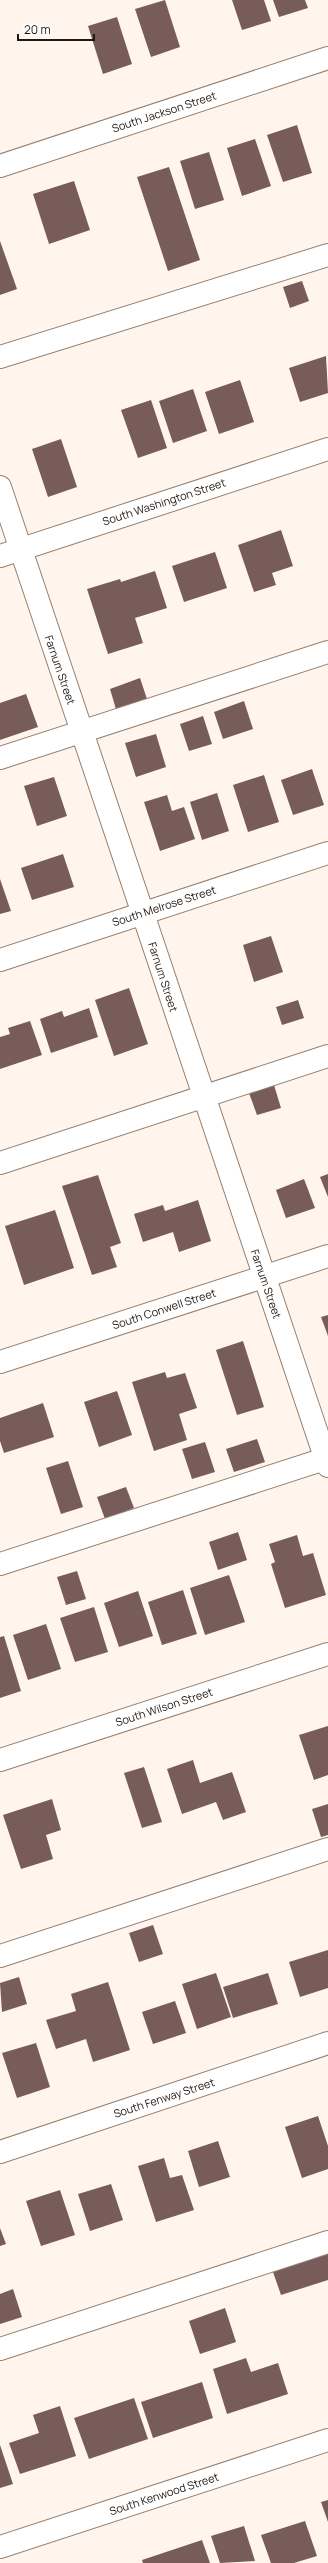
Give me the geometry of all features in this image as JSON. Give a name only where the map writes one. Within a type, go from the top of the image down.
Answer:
[{"type":"street","name":"South Jackson Street","points":[[0,166],[328,58]]},
{"type":"street","points":[[0,357],[328,255]]},
{"type":"street","name":"South Washington Street","points":[[10,553],[328,449]]},
{"type":"street","name":"Farnum Street","points":[[0,487],[10,553],[80,731],[263,1277],[327,1461]]},
{"type":"street","points":[[0,758],[328,652]]},
{"type":"street","name":"South Melrose Street","points":[[0,960],[141,912],[328,853]]},
{"type":"street","points":[[0,1163],[328,1056]]},
{"type":"street","name":"South Conwell Street","points":[[0,1362],[328,1256]]},
{"type":"street","points":[[0,1564],[327,1461]]},
{"type":"street","name":"South Wilson Street","points":[[0,1760],[328,1654]]},
{"type":"street","points":[[0,1956],[328,1849]]},
{"type":"street","name":"South Fenway Street","points":[[0,2152],[328,2043]]},
{"type":"street","points":[[0,2349],[328,2242]]},
{"type":"street","name":"South Kenwood Street","points":[[0,2547],[328,2440]]},
{"type":"building","points":[[165,0],[180,47],[151,57],[135,9]]},
{"type":"building","points":[[232,0],[264,0],[271,21],[242,30]]},
{"type":"building","points":[[273,0],[305,0],[308,8],[279,17]]},
{"type":"building","points":[[117,17],[132,64],[103,74],[88,26]]},
{"type":"building","points":[[297,125],[312,173],[283,182],[267,135]]},
{"type":"building","points":[[255,139],[271,186],[242,196],[227,148]]},
{"type":"building","points":[[209,152],[224,200],[195,209],[180,161]]},
{"type":"building","points":[[169,167],[200,260],[168,271],[137,177]]},
{"type":"building","points":[[74,181],[90,230],[49,244],[33,194]]},
{"type":"building","points":[[0,241],[17,289],[0,295]]},
{"type":"building","points":[[302,281],[309,301],[290,308],[283,287]]},
{"type":"building","points":[[326,356],[328,393],[300,402],[289,368]]},
{"type":"building","points":[[240,380],[254,422],[219,434],[205,392]]},
{"type":"building","points":[[193,389],[207,431],[173,443],[159,401]]},
{"type":"building","points":[[151,400],[167,448],[138,458],[121,410]]},
{"type":"building","points":[[61,439],[77,487],[48,497],[32,449]]},
{"type":"building","points":[[281,530],[293,566],[272,573],[276,585],[254,592],[238,545]]},
{"type":"building","points":[[215,552],[227,588],[184,602],[172,566]]},
{"type":"building","points":[[155,571],[167,608],[135,618],[143,643],[108,654],[87,589],[120,579],[121,582]]},
{"type":"building","points":[[140,678],[149,705],[118,716],[110,689]]},
{"type":"building","points":[[26,694],[38,727],[0,740],[0,703]]},
{"type":"building","points":[[244,701],[253,729],[223,739],[214,712]]},
{"type":"building","points":[[203,716],[212,744],[189,751],[180,724]]},
{"type":"building","points":[[156,734],[166,767],[136,777],[125,743]]},
{"type":"building","points":[[312,769],[324,805],[293,815],[281,780]]},
{"type":"building","points":[[264,775],[279,822],[248,832],[233,785]]},
{"type":"building","points":[[54,777],[67,816],[37,826],[24,786]]},
{"type":"building","points":[[217,793],[229,831],[202,840],[190,802]]},
{"type":"building","points":[[167,795],[172,811],[184,807],[195,839],[160,851],[144,802]]},
{"type":"building","points":[[63,854],[74,887],[32,900],[21,868]]},
{"type":"building","points":[[0,879],[11,911],[0,914]]},
{"type":"building","points":[[271,936],[283,972],[254,982],[243,945]]},
{"type":"building","points":[[129,988],[148,1044],[114,1056],[95,1000]]},
{"type":"building","points":[[298,1000],[304,1018],[282,1025],[276,1007]]},
{"type":"building","points":[[89,1008],[98,1037],[51,1053],[40,1019],[62,1011],[64,1017]]},
{"type":"building","points":[[30,1021],[42,1055],[0,1069],[0,1037],[10,1034],[8,1028]]},
{"type":"building","points":[[274,1085],[281,1108],[257,1115],[249,1093]]},
{"type":"building","points":[[328,1174],[328,1197],[320,1177]]},
{"type":"building","points":[[98,1175],[121,1243],[110,1247],[117,1267],[92,1275],[62,1186]]},
{"type":"building","points":[[304,1179],[315,1208],[286,1218],[276,1190]]},
{"type":"building","points":[[198,1200],[211,1241],[179,1252],[173,1232],[143,1242],[134,1214],[163,1205],[165,1211]]},
{"type":"building","points":[[55,1210],[74,1268],[24,1285],[5,1226]]},
{"type":"building","points":[[328,1315],[328,1336],[321,1317]]},
{"type":"building","points":[[243,1341],[264,1407],[237,1415],[216,1350]]},
{"type":"building","points":[[165,1372],[167,1378],[185,1373],[197,1408],[179,1414],[187,1440],[154,1451],[132,1382]]},
{"type":"building","points":[[117,1391],[132,1435],[99,1447],[84,1402]]},
{"type":"building","points":[[43,1403],[54,1437],[4,1453],[0,1441],[0,1418]]},
{"type":"building","points":[[257,1439],[265,1462],[234,1472],[226,1449]]},
{"type":"building","points":[[205,1442],[215,1472],[192,1479],[182,1449]]},
{"type":"building","points":[[68,1461],[83,1507],[61,1514],[46,1468]]},
{"type":"building","points":[[126,1487],[134,1508],[105,1519],[97,1497]]},
{"type":"building","points":[[238,1532],[247,1560],[218,1570],[209,1542]]},
{"type":"building","points":[[297,1535],[303,1556],[313,1553],[326,1595],[285,1608],[271,1564],[275,1562],[269,1544]]},
{"type":"building","points":[[77,1571],[86,1599],[66,1605],[57,1577]]},
{"type":"building","points":[[229,1575],[245,1622],[205,1635],[190,1588]]},
{"type":"building","points":[[183,1590],[197,1634],[162,1645],[148,1602]]},
{"type":"building","points":[[138,1591],[153,1636],[119,1647],[104,1603]]},
{"type":"building","points":[[94,1607],[108,1652],[75,1662],[60,1618]]},
{"type":"building","points":[[46,1624],[61,1669],[28,1680],[13,1635]]},
{"type":"building","points":[[4,1636],[21,1691],[0,1698],[0,1637]]},
{"type":"building","points":[[328,1726],[328,1775],[314,1780],[299,1735]]},
{"type":"building","points":[[193,1760],[200,1783],[232,1772],[246,1812],[223,1820],[216,1802],[182,1814],[167,1769]]},
{"type":"building","points":[[144,1767],[162,1822],[142,1828],[124,1773]]},
{"type":"building","points":[[52,1799],[61,1830],[46,1835],[53,1859],[21,1869],[3,1815]]},
{"type":"building","points":[[328,1804],[328,1835],[321,1837],[312,1809]]},
{"type":"building","points":[[153,1925],[163,1954],[139,1962],[129,1933]]},
{"type":"building","points":[[328,1950],[328,1988],[300,1997],[289,1962]]},
{"type":"building","points":[[216,1973],[231,2017],[197,2029],[182,1984]]},
{"type":"building","points":[[268,1973],[278,2004],[233,2018],[223,1987]]},
{"type":"building","points":[[19,1977],[27,2004],[2,2012],[0,1983]]},
{"type":"building","points":[[108,1982],[130,2050],[93,2062],[86,2039],[56,2049],[46,2020],[76,2011],[71,1994]]},
{"type":"building","points":[[175,2001],[186,2033],[153,2044],[142,2012]]},
{"type":"building","points":[[36,2043],[50,2087],[17,2098],[2,2053]]},
{"type":"building","points":[[318,2116],[328,2146],[328,2169],[302,2178],[285,2127]]},
{"type":"building","points":[[218,2141],[230,2177],[199,2187],[188,2151]]},
{"type":"building","points":[[164,2158],[170,2178],[182,2175],[194,2210],[156,2222],[138,2166]]},
{"type":"building","points":[[111,2184],[123,2220],[90,2231],[78,2194]]},
{"type":"building","points":[[60,2190],[75,2235],[41,2246],[26,2201]]},
{"type":"building","points":[[0,2228],[6,2244],[0,2246]]},
{"type":"building","points":[[328,2254],[328,2280],[281,2295],[273,2272]]},
{"type":"building","points":[[13,2289],[22,2317],[0,2324],[0,2294]]},
{"type":"building","points":[[225,2308],[236,2342],[200,2354],[189,2321]]},
{"type":"building","points":[[246,2358],[251,2372],[278,2363],[288,2394],[227,2414],[213,2369]]},
{"type":"building","points":[[202,2382],[213,2418],[153,2438],[141,2402]]},
{"type":"building","points":[[134,2398],[148,2439],[89,2459],[74,2418]]},
{"type":"building","points":[[60,2406],[76,2456],[20,2474],[9,2443],[39,2433],[33,2415]]},
{"type":"building","points":[[0,2445],[13,2484],[0,2488]]},
{"type":"building","points":[[328,2500],[328,2522],[321,2502]]},
{"type":"building","points":[[305,2521],[317,2556],[294,2563],[271,2563],[261,2535]]},
{"type":"building","points":[[244,2526],[255,2561],[220,2563],[211,2536]]},
{"type":"building","points":[[202,2540],[210,2563],[143,2563],[142,2560]]}]
